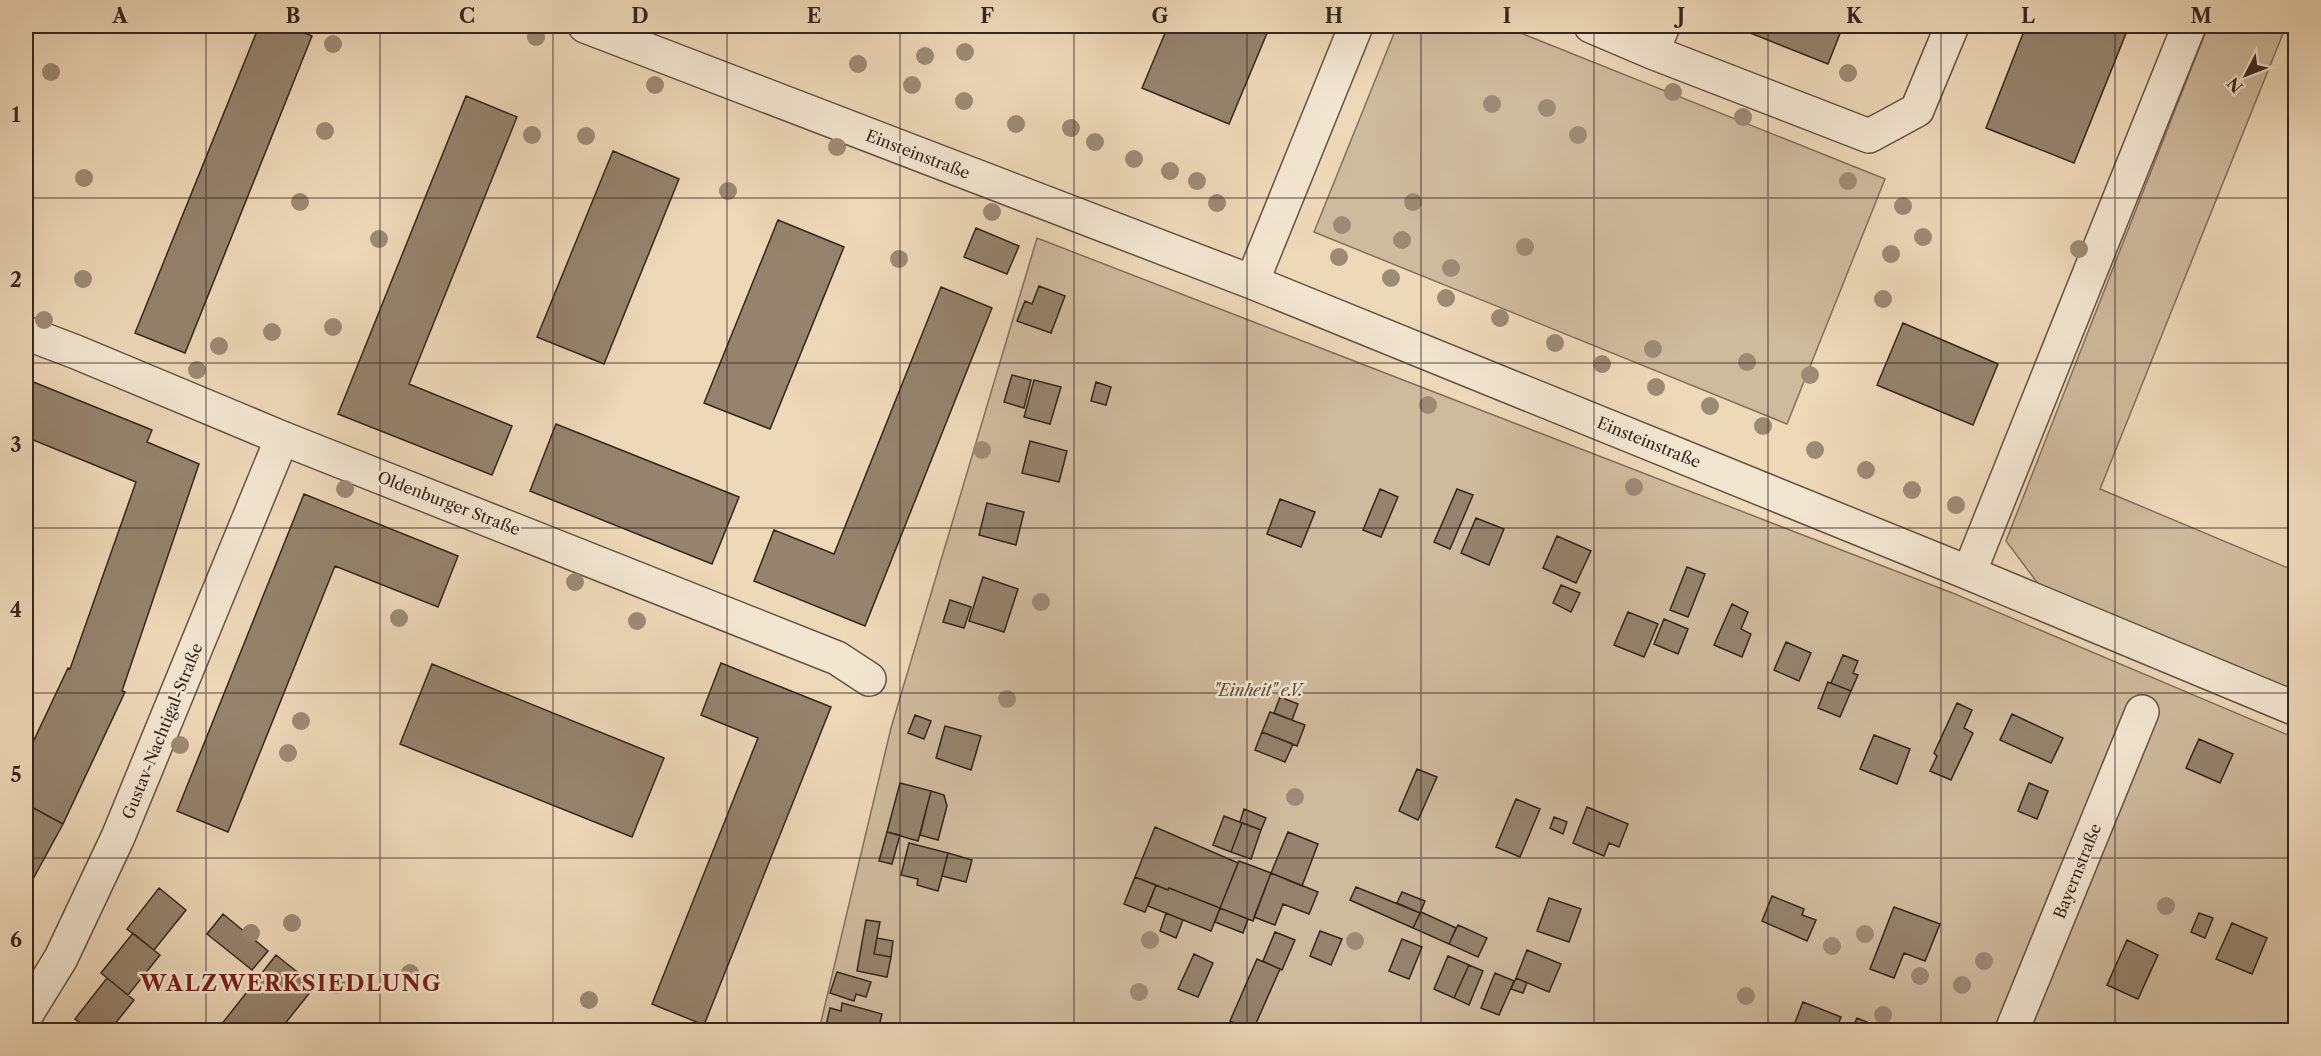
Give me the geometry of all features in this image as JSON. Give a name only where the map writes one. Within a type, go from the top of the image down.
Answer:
[{"type":"street","name":"Einsteinstraße","points":[[585,26],[1252,282],[1969,573],[2295,709]]},
{"type":"street","points":[[1252,282],[1356,26]]},
{"type":"street","points":[[1591,26],[1658,39],[1869,136],[1917,110],[1952,26]]},
{"type":"street","points":[[1969,573],[2189,26]]},
{"type":"street","name":"Oldenburger Straße","points":[[26,333],[282,438],[837,658],[869,679]]},
{"type":"street","name":"Gustav-Nachtigal-Straße","points":[[26,1015],[61,958],[118,837],[282,438]]},
{"type":"street","name":"Bayernstraße","points":[[2012,1030],[2142,712]]},
{"type":"green space","points":[[1397,26],[1503,26],[1885,179],[1787,424],[1314,232]]},
{"type":"green space","points":[[2208,26],[2286,26],[2100,489],[2295,571],[2295,695],[2045,593],[2006,541]]},
{"type":"green space","name":"\"Einheit\" e.V.","points":[[1037,238],[1955,594],[2295,738],[2295,1030],[819,1030],[891,728]]},
{"type":"building","points":[[259,26],[287,26],[312,36],[185,353],[135,333]]},
{"type":"building","points":[[1168,26],[1270,26],[1229,124],[1142,88]]},
{"type":"building","points":[[1742,26],[1843,26],[1828,64],[1740,29]]},
{"type":"building","points":[[2026,26],[2129,26],[2074,163],[1986,128]]},
{"type":"building","points":[[466,96],[517,117],[409,384],[512,426],[492,475],[338,414]]},
{"type":"building","points":[[613,151],[679,179],[604,364],[537,337]]},
{"type":"building","points":[[778,220],[844,247],[770,429],[704,403]]},
{"type":"building","points":[[976,228],[1019,246],[1007,274],[964,257]]},
{"type":"building","points":[[1039,286],[1065,296],[1051,333],[1017,321],[1025,301],[1032,304]]},
{"type":"building","points":[[941,287],[992,308],[865,626],[754,581],[774,530],[834,554]]},
{"type":"building","points":[[1903,323],[1998,364],[1973,425],[1877,385]]},
{"type":"building","points":[[1012,375],[1031,380],[1024,408],[1004,402]]},
{"type":"building","points":[[26,379],[152,430],[147,442],[199,464],[122,691],[125,692],[63,824],[26,804],[26,757],[68,668],[70,669],[136,482],[26,437]]},
{"type":"building","points":[[1034,380],[1061,387],[1050,424],[1024,417]]},
{"type":"building","points":[[1096,382],[1111,387],[1106,405],[1091,401]]},
{"type":"building","points":[[556,424],[739,497],[712,564],[530,491]]},
{"type":"building","points":[[1030,441],[1067,451],[1059,482],[1022,473]]},
{"type":"building","points":[[1380,489],[1398,497],[1381,537],[1363,530]]},
{"type":"building","points":[[1457,489],[1473,495],[1450,549],[1434,542]]},
{"type":"building","points":[[304,494],[458,556],[438,607],[335,566],[228,832],[177,811]]},
{"type":"building","points":[[1280,499],[1315,512],[1301,547],[1267,534]]},
{"type":"building","points":[[987,503],[1024,512],[1016,545],[979,535]]},
{"type":"building","points":[[1476,518],[1504,529],[1489,565],[1461,553]]},
{"type":"building","points":[[1557,536],[1591,551],[1576,583],[1543,568]]},
{"type":"building","points":[[1687,567],[1705,574],[1688,617],[1670,610]]},
{"type":"building","points":[[983,577],[1018,589],[1004,632],[969,621]]},
{"type":"building","points":[[1561,585],[1580,593],[1571,612],[1553,603]]},
{"type":"building","points":[[950,600],[971,607],[964,628],[943,622]]},
{"type":"building","points":[[1732,604],[1748,612],[1741,629],[1751,634],[1742,657],[1714,645]]},
{"type":"building","points":[[1628,612],[1658,624],[1644,657],[1614,645]]},
{"type":"building","points":[[1664,619],[1688,629],[1678,654],[1654,644]]},
{"type":"building","points":[[1786,642],[1811,653],[1799,681],[1774,670]]},
{"type":"building","points":[[1843,655],[1858,661],[1853,673],[1858,675],[1851,691],[1831,683]]},
{"type":"building","points":[[721,663],[831,707],[704,1025],[652,1004],[758,738],[701,715]]},
{"type":"building","points":[[432,664],[664,758],[632,837],[400,744]]},
{"type":"building","points":[[1828,682],[1851,691],[1840,717],[1818,708]]},
{"type":"building","points":[[1280,697],[1298,704],[1292,720],[1274,713]]},
{"type":"building","points":[[1957,703],[1972,710],[1964,728],[1973,733],[1951,780],[1930,771],[1937,756],[1934,753]]},
{"type":"building","points":[[1270,712],[1305,725],[1297,746],[1262,732]]},
{"type":"building","points":[[2012,714],[2063,738],[2051,763],[2000,740]]},
{"type":"building","points":[[915,715],[931,721],[924,739],[908,733]]},
{"type":"building","points":[[945,726],[981,736],[971,770],[936,758]]},
{"type":"building","points":[[1262,732],[1293,744],[1285,762],[1255,750]]},
{"type":"building","points":[[1874,735],[1910,749],[1897,784],[1860,769]]},
{"type":"building","points":[[2199,739],[2233,754],[2220,783],[2186,768]]},
{"type":"building","points":[[1417,769],[1437,777],[1418,820],[1399,811]]},
{"type":"building","points":[[900,783],[931,791],[918,841],[887,832]]},
{"type":"building","points":[[2029,783],[2048,791],[2037,819],[2018,811]]},
{"type":"building","points":[[931,791],[944,795],[947,806],[938,840],[920,835]]},
{"type":"building","points":[[1516,799],[1540,809],[1520,857],[1496,847]]},
{"type":"building","points":[[26,804],[63,824],[26,892]]},
{"type":"building","points":[[1587,807],[1628,824],[1619,847],[1609,843],[1604,856],[1573,843]]},
{"type":"building","points":[[1244,809],[1266,818],[1261,830],[1240,822]]},
{"type":"building","points":[[1224,816],[1242,823],[1231,852],[1213,845]]},
{"type":"building","points":[[1554,817],[1567,822],[1563,834],[1550,828]]},
{"type":"building","points":[[1242,823],[1261,830],[1251,859],[1231,852]]},
{"type":"building","points":[[1155,827],[1238,863],[1220,908],[1135,877]]},
{"type":"building","points":[[887,832],[900,835],[892,864],[879,861]]},
{"type":"building","points":[[1288,832],[1318,844],[1302,886],[1271,873]]},
{"type":"building","points":[[909,843],[948,853],[938,891],[917,885],[918,879],[901,875]]},
{"type":"building","points":[[948,853],[972,860],[966,882],[942,876]]},
{"type":"building","points":[[1239,861],[1271,873],[1253,921],[1220,908]]},
{"type":"building","points":[[1271,873],[1318,892],[1309,914],[1283,904],[1275,925],[1254,917]]},
{"type":"building","points":[[1135,877],[1156,885],[1145,912],[1124,904]]},
{"type":"building","points":[[1156,885],[1220,908],[1211,931],[1148,906]]},
{"type":"building","points":[[1356,887],[1420,913],[1413,928],[1350,900]]},
{"type":"building","points":[[159,888],[186,910],[154,950],[127,929]]},
{"type":"building","points":[[1402,892],[1425,901],[1420,913],[1397,903]]},
{"type":"building","points":[[1772,896],[1804,909],[1802,915],[1816,920],[1807,941],[1762,921]]},
{"type":"building","points":[[1549,898],[1581,909],[1569,942],[1537,931]]},
{"type":"building","points":[[1894,907],[1940,924],[1925,961],[1904,953],[1894,978],[1870,969]]},
{"type":"building","points":[[1220,908],[1248,919],[1243,933],[1215,922]]},
{"type":"building","points":[[1421,912],[1456,928],[1449,944],[1413,928]]},
{"type":"building","points":[[1166,913],[1183,920],[1176,938],[1160,931]]},
{"type":"building","points":[[2199,913],[2213,918],[2205,938],[2191,932]]},
{"type":"building","points":[[223,914],[268,951],[252,970],[207,934]]},
{"type":"building","points":[[866,920],[880,922],[874,954],[891,957],[887,977],[857,971]]},
{"type":"building","points":[[2232,923],[2267,938],[2252,974],[2216,959]]},
{"type":"building","points":[[1458,925],[1487,938],[1478,957],[1449,944]]},
{"type":"building","points":[[1320,931],[1342,939],[1331,965],[1310,956]]},
{"type":"building","points":[[1275,932],[1295,940],[1282,970],[1263,961]]},
{"type":"building","points":[[133,933],[160,955],[128,995],[101,973]]},
{"type":"building","points":[[877,938],[893,941],[891,957],[874,954]]},
{"type":"building","points":[[1402,939],[1422,947],[1409,979],[1389,971]]},
{"type":"building","points":[[2127,940],[2158,955],[2138,999],[2107,985]]},
{"type":"building","points":[[1527,950],[1561,964],[1549,992],[1516,978]]},
{"type":"building","points":[[1194,954],[1213,963],[1198,997],[1178,989]]},
{"type":"building","points":[[276,955],[315,986],[280,1030],[217,1030]]},
{"type":"building","points":[[1448,956],[1469,965],[1454,998],[1434,989]]},
{"type":"building","points":[[1257,959],[1280,969],[1253,1030],[1250,1030],[1230,1021]]},
{"type":"building","points":[[1469,965],[1483,971],[1469,1005],[1454,998]]},
{"type":"building","points":[[837,972],[871,982],[866,997],[856,994],[854,1001],[830,993]]},
{"type":"building","points":[[1495,973],[1514,981],[1499,1015],[1481,1008]]},
{"type":"building","points":[[107,978],[134,1000],[110,1030],[90,1030],[75,1019]]},
{"type":"building","points":[[1516,978],[1527,983],[1523,993],[1511,989]]},
{"type":"building","points":[[1803,1002],[1841,1017],[1836,1030],[1792,1030]]},
{"type":"building","points":[[842,1003],[882,1014],[878,1030],[825,1030],[830,1008],[841,1011]]},
{"type":"building","points":[[1857,1018],[1886,1030],[1852,1030]]},
{"type":"district","name":"WALZWERKSIEDLUNG","points":[[291,983]]}]
